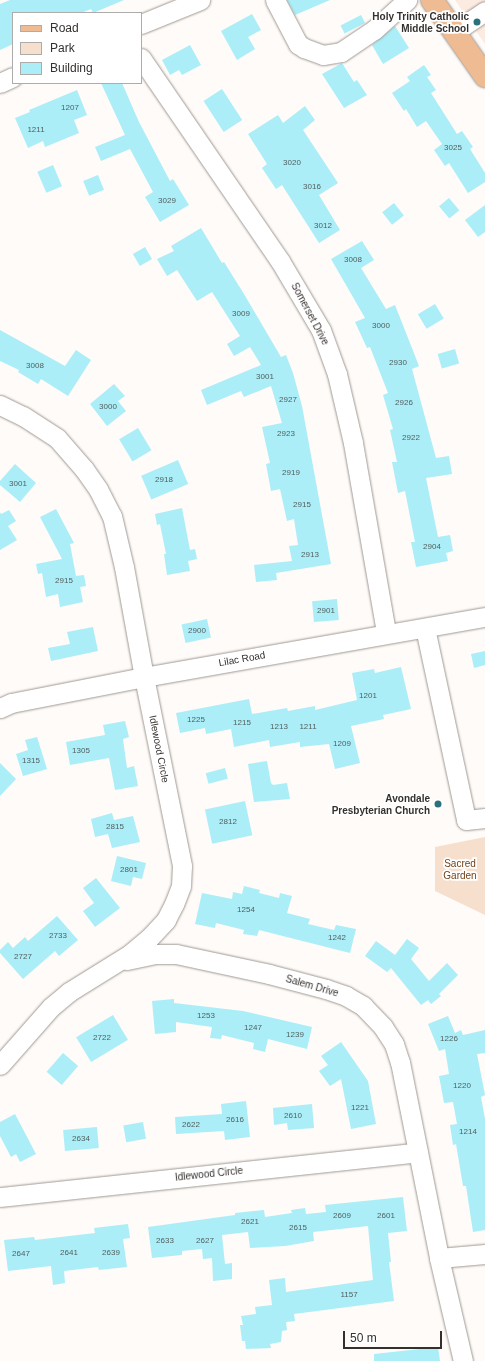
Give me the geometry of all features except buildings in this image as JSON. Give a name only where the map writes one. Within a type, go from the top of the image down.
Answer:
[{"type":"main road","points":[[432,0],[485,76]]},
{"type":"street","points":[[142,24],[200,0]]},
{"type":"street","points":[[275,0],[298,44],[304,48],[323,55],[341,52],[374,30],[407,0]]},
{"type":"street","points":[[454,32],[485,11]]},
{"type":"street","name":"Somerset Drive","points":[[142,59],[280,261],[321,330],[337,374],[353,443],[386,634]]},
{"type":"street","points":[[0,82],[12,77]]},
{"type":"street","name":"Idlewood Circle","points":[[0,405],[23,416],[57,438],[84,468],[98,489],[112,516],[118,537],[144,677],[182,866],[181,886],[166,920],[149,938],[130,954],[69,992],[51,1007],[0,1065]]},
{"type":"street","name":"Lilac Road","points":[[0,708],[11,703],[144,677],[485,617]]},
{"type":"street","points":[[425,628],[466,820],[485,818]]},
{"type":"street","name":"Salem Drive","points":[[114,964],[145,955],[176,954],[268,974],[326,989],[346,996],[363,1006],[384,1027],[394,1044],[409,1100],[439,1258],[463,1361]]},
{"type":"street","name":"Idlewood Circle","points":[[0,1197],[418,1152]]},
{"type":"street","points":[[439,1258],[485,1254]]},
{"type":"shaded area","name":"Holy Trinity Catholic Middle School","points":[[455,0],[485,0],[485,44]]},
{"type":"green space","name":"Sacred Garden","points":[[485,837],[485,915],[435,891],[435,847]]},
{"type":"place","name":"Holy Trinity Catholic Middle School","points":[[477,22]]},
{"type":"place","name":"Avondale Presbyterian Church","points":[[438,804]]}]
